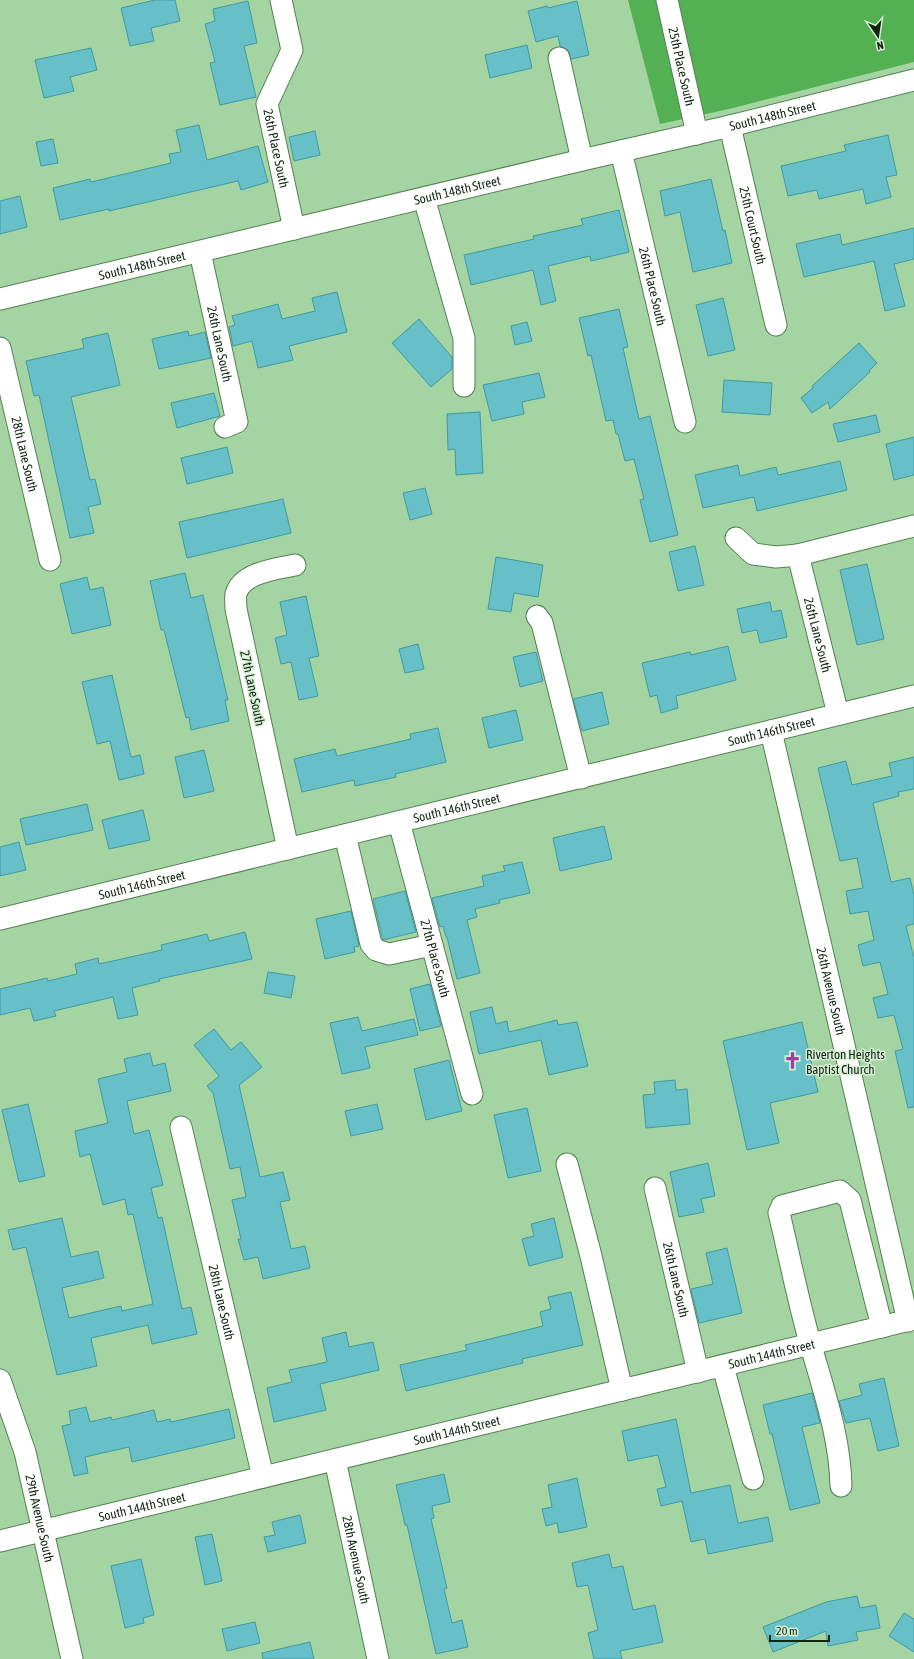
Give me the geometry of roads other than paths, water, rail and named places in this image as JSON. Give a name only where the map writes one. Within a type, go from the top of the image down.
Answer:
[{"type":"street","name":"26th Place South","points":[[281,0],[292,50],[267,104],[294,229]]},
{"type":"street","name":"25th Place South","points":[[667,0],[697,134]]},
{"type":"street","points":[[559,58],[582,160]]},
{"type":"street","name":"South 148th Street","points":[[0,299],[697,134],[914,80]]},
{"type":"street","name":"25th Court South","points":[[730,126],[776,325]]},
{"type":"street","name":"26th Place South","points":[[621,151],[685,422]]},
{"type":"street","points":[[424,198],[464,338],[464,386]]},
{"type":"street","name":"26th Lane South","points":[[200,252],[237,422],[225,427]]},
{"type":"street","name":"28th Lane South","points":[[0,348],[50,560]]},
{"type":"street","points":[[736,538],[753,554],[776,557],[798,555],[914,526]]},
{"type":"street","name":"26th Lane South","points":[[798,555],[838,714]]},
{"type":"street","name":"27th Lane South","points":[[288,849],[236,609],[236,593],[243,583],[255,574],[295,565]]},
{"type":"street","points":[[537,616],[542,623],[580,778]]},
{"type":"street","name":"South 146th Street","points":[[0,919],[914,696]]},
{"type":"street","name":"26th Avenue South","points":[[772,731],[911,1320]]},
{"type":"street","name":"27th Place South","points":[[399,822],[472,1094]]},
{"type":"street","points":[[345,835],[370,944],[376,950],[389,954],[432,945]]},
{"type":"street","name":"28th Lane South","points":[[181,1127],[263,1478]]},
{"type":"street","points":[[567,1164],[591,1256],[622,1390]]},
{"type":"street","name":"26th Lane South","points":[[655,1188],[698,1372]]},
{"type":"street","points":[[842,1486],[841,1470],[832,1418],[810,1344],[779,1212],[782,1206],[840,1191],[850,1200],[882,1327]]},
{"type":"street","name":"South 144th Street","points":[[0,1541],[911,1320]]},
{"type":"street","points":[[723,1366],[752,1480]]},
{"type":"street","name":"29th Avenue South","points":[[0,1380],[25,1452],[72,1659]]},
{"type":"street","name":"28th Avenue South","points":[[335,1460],[378,1659]]},
{"type":"place","name":"Riverton Heights Baptist Church","points":[[793,1061]]}]
